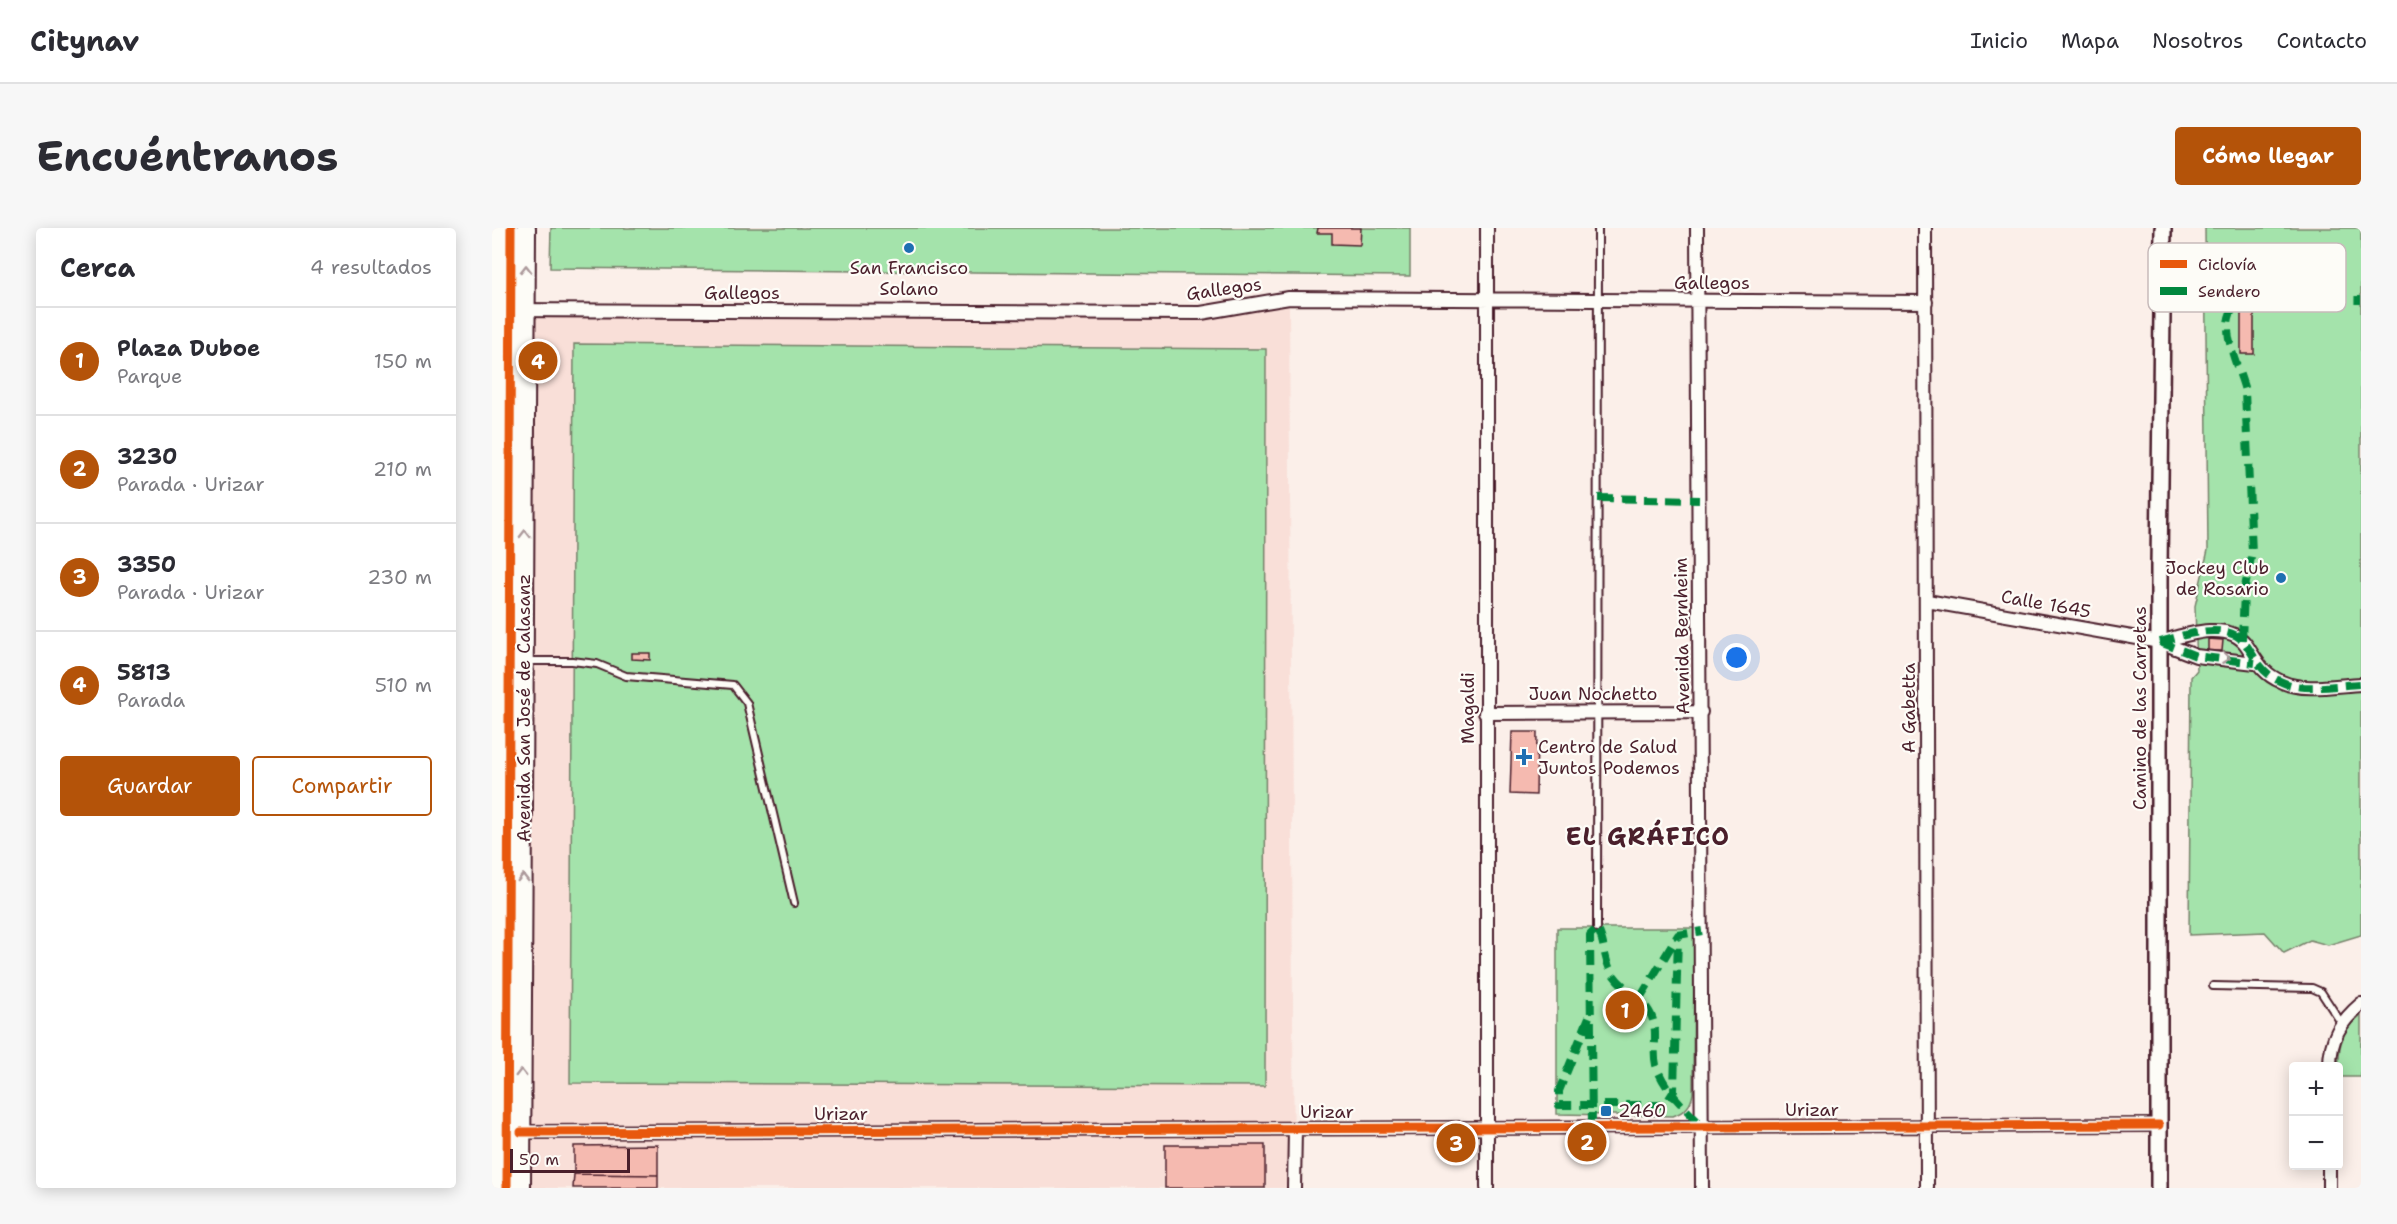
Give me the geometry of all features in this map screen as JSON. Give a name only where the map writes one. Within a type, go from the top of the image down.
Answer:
[{"type":"main road","name":"Avenida San José de Calasanz","points":[[494,1188],[494,310],[496,228]]},
{"type":"main road","name":"Avenida San José de Calasanz","points":[[521,1188],[526,228]]},
{"type":"main road","name":"Urizar","points":[[494,1132],[521,1132]]},
{"type":"street","name":"Magaldi","points":[[1487,228],[1485,713],[1487,1188]]},
{"type":"street","name":"Avenida Bernheim","points":[[1697,228],[1702,1188]]},
{"type":"street","name":"A Gabetta","points":[[1925,228],[1927,1188]]},
{"type":"street","name":"Camino de las Carretas","points":[[2163,228],[2163,243]]},
{"type":"street","name":"Gallegos","points":[[494,310],[1201,313],[1289,298],[1926,302]]},
{"type":"street","name":"Camino de las Carretas","points":[[2158,1188],[2162,312]]},
{"type":"street","name":"Calle 1645","points":[[1927,601],[2160,642]]},
{"type":"street","points":[[2160,642],[2196,632],[2226,632],[2242,640],[2255,663],[2266,673],[2284,683],[2304,686],[2361,684]]},
{"type":"street","points":[[2160,642],[2196,656],[2255,663]]},
{"type":"street","points":[[494,677],[524,668]]},
{"type":"street","name":"Juan Nochetto","points":[[1485,713],[1701,712]]},
{"type":"street","points":[[2330,1062],[2330,1048],[2342,1024],[2361,1004]]},
{"type":"street","name":"Urizar","points":[[521,1132],[2159,1125]]},
{"type":"street","points":[[1294,1188],[1295,1129]]},
{"type":"street","points":[[2329,1170],[2330,1188]]},
{"type":"lane","points":[[1597,928],[1598,228]]},
{"type":"lane","points":[[524,668],[572,661],[597,664],[626,676],[733,685],[747,703],[794,903]]},
{"type":"lane","points":[[2213,986],[2313,988],[2321,992],[2342,1024]]},
{"type":"shaded area","points":[[1289,298],[1294,1188],[492,1188],[492,310],[1201,313]]},
{"type":"green space","name":"San Francisco Solano","points":[[551,228],[1410,228],[1410,276],[550,268]]},
{"type":"green space","name":"Jockey Club de Rosario","points":[[2205,228],[2361,228],[2361,935],[2328,945],[2310,940],[2284,953],[2265,932],[2189,935],[2191,677],[2197,670],[2195,606],[2208,550],[2206,312],[2346,312],[2346,243],[2205,243]]},
{"type":"green space","points":[[574,344],[1266,349],[1265,1086],[570,1083]]},
{"type":"green space","points":[[1557,928],[1694,928],[1693,1093],[1685,1110],[1673,1116],[1557,1114]]},
{"type":"green space","points":[[2361,1015],[2361,1077],[2343,1077],[2343,1062],[2339,1062],[2339,1052],[2344,1035],[2353,1021]]},
{"type":"building","points":[[1318,228],[1361,228],[1360,245],[1332,244],[1332,233],[1317,233]]},
{"type":"building","points":[[2241,312],[2254,312],[2254,354],[2241,354]]},
{"type":"building","points":[[2208,639],[2223,640],[2222,651],[2208,651]]},
{"type":"building","points":[[632,653],[650,653],[650,660],[632,659]]},
{"type":"building","points":[[1512,732],[1537,732],[1536,795],[1510,794]]},
{"type":"building","points":[[658,1145],[658,1175],[574,1174],[574,1146]]},
{"type":"building","points":[[1165,1145],[1265,1145],[1265,1188],[1165,1188]]},
{"type":"building","points":[[574,1174],[658,1175],[658,1188],[573,1188]]},
{"type":"marked path","points":[[2346,300],[2361,300]]},
{"type":"marked path","points":[[2232,312],[2228,326],[2229,339],[2245,391],[2252,553],[2244,592],[2242,640]]},
{"type":"marked path","points":[[1598,498],[1699,500]]},
{"type":"marked path","points":[[2160,642],[2206,631],[2230,633],[2247,646],[2265,672],[2282,682],[2300,687],[2361,684]]},
{"type":"marked path","points":[[2160,642],[2196,656],[2255,663]]},
{"type":"marked path","points":[[1592,1128],[1590,935],[1597,928],[1611,971],[1651,1015],[1655,1028],[1656,1065],[1664,1083],[1703,1127]]},
{"type":"marked path","points":[[1640,998],[1678,935],[1702,931]]},
{"type":"marked path","points":[[1589,1017],[1559,1091],[1559,1105],[1665,1105],[1674,1091],[1678,935]]},
{"type":"cycle path","points":[[507,1188],[511,228]]},
{"type":"cycle path","points":[[521,1132],[2159,1125]]},
{"type":"place","name":"San Francisco Solano","points":[[909,248]]},
{"type":"place","name":"5813","points":[[538,361]]},
{"type":"place","name":"Jockey Club de Rosario","points":[[2281,578]]},
{"type":"place","name":"Centro de Salud Juntos Podemos","points":[[1524,757]]},
{"type":"place","name":"Plaza Duboe","points":[[1625,1010]]},
{"type":"place","name":"2460","points":[[1606,1111]]},
{"type":"place","name":"3230","points":[[1587,1142]]},
{"type":"place","name":"3350","points":[[1456,1143]]},
{"type":"district","name":"EL GRÁFICO","points":[[1648,837]]}]
